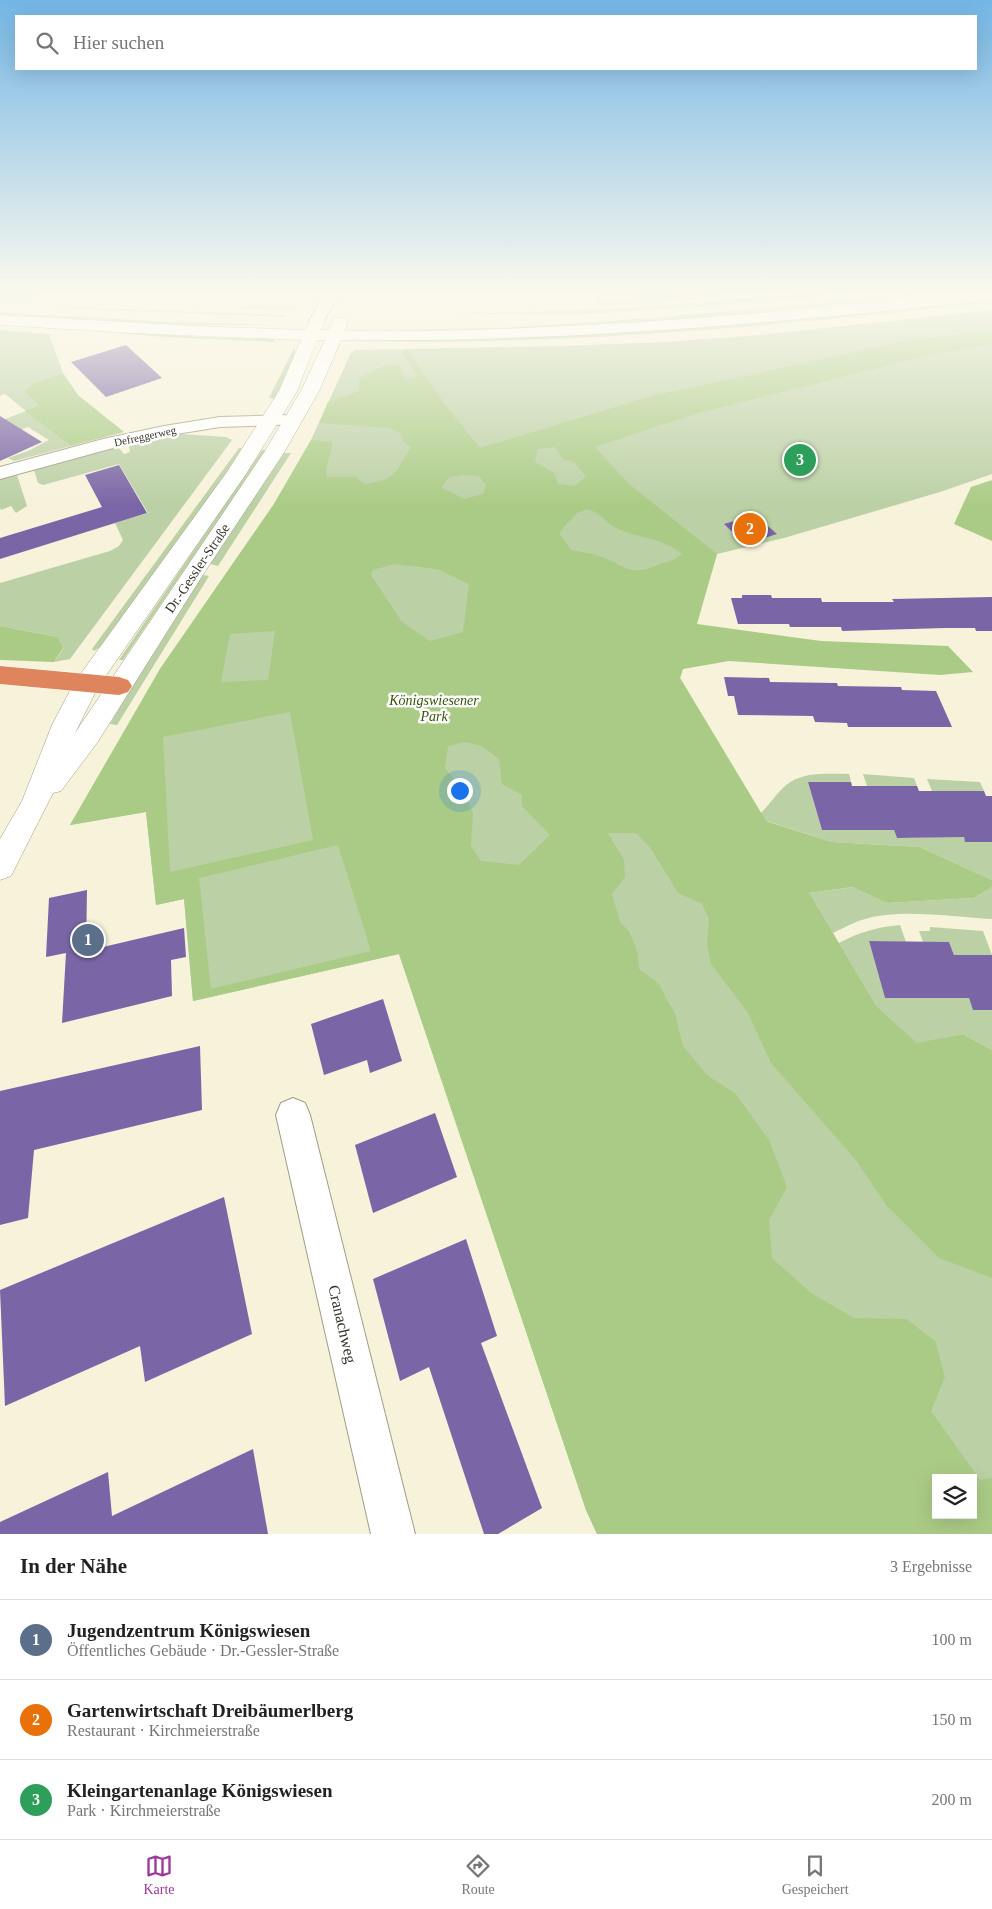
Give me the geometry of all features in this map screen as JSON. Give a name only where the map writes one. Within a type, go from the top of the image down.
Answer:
[{"type":"highway","points":[[0,675],[119,686]]},
{"type":"main road","name":"Dr.-Gessler-Straße","points":[[35,804],[65,725],[87,683],[236,474],[288,391],[300,363]]},
{"type":"main road","name":"Dr.-Gessler-Straße","points":[[0,866],[35,804],[88,736],[119,686],[275,451],[311,389],[323,363]]},
{"type":"street","name":"Defreggerweg","points":[[0,473],[105,444],[165,431],[220,422],[293,420]]},
{"type":"street","name":"Cranachweg","points":[[293,1114],[393,1534]]},
{"type":"green space","points":[[0,363],[59,363],[63,373],[33,383],[39,405],[26,411],[5,394],[0,396]]},
{"type":"green space","points":[[287,363],[293,363],[275,399],[269,398]]},
{"type":"green space","name":"Königswiesener Park","points":[[347,363],[992,363],[992,474],[940,492],[784,538],[717,554],[680,678],[761,813],[779,792],[792,781],[815,774],[849,774],[851,782],[808,782],[822,830],[894,830],[897,838],[962,834],[966,842],[992,842],[992,880],[920,847],[832,842],[767,821],[809,893],[854,887],[887,903],[974,898],[992,887],[992,919],[927,914],[894,914],[861,920],[833,933],[839,943],[869,931],[900,925],[906,942],[869,941],[885,998],[969,998],[973,1010],[992,1010],[992,1050],[963,1034],[917,1044],[992,1113],[992,1534],[597,1534],[586,1510],[399,954],[193,1001],[184,899],[156,905],[146,812],[70,825],[160,669],[274,504],[311,440]]},
{"type":"green space","name":"Königswiesener Park","points":[[408,363],[417,363],[446,406],[480,448],[652,396],[806,363],[901,363],[695,414],[595,447],[629,484],[717,554],[697,624],[821,641],[948,646],[973,672],[940,675],[729,661],[683,669],[680,678],[766,821],[832,842],[920,847],[992,880],[992,887],[974,898],[887,903],[853,887],[809,893],[876,1006],[917,1043],[963,1034],[992,1050],[992,1278],[939,1258],[887,1206],[855,1159],[771,1063],[748,1013],[711,964],[707,945],[709,919],[702,904],[678,893],[650,847],[636,833],[608,833],[624,860],[625,877],[612,894],[620,922],[629,931],[638,954],[639,969],[658,983],[675,1014],[683,1046],[707,1075],[735,1093],[769,1140],[787,1187],[769,1220],[772,1258],[811,1293],[854,1318],[906,1319],[935,1341],[945,1377],[931,1411],[976,1474],[932,1474],[932,1519],[977,1519],[977,1476],[980,1480],[992,1478],[992,1534],[597,1534],[586,1510],[399,954],[193,1001],[184,899],[156,905],[146,812],[70,825],[160,669],[274,504],[311,440],[332,442],[326,472],[327,477],[355,477],[365,484],[383,480],[398,469],[411,447],[404,442],[400,433],[389,428],[319,423],[328,402],[359,391],[359,379],[373,370],[382,367],[399,365],[406,378],[418,376]],"holes":[[[555,447],[563,459],[575,463],[586,476],[575,486],[558,484],[554,473],[535,462],[538,449]],[[464,475],[479,476],[486,485],[483,494],[464,499],[441,487],[450,477]],[[587,509],[621,530],[664,543],[682,554],[677,558],[650,568],[630,570],[598,556],[571,550],[559,533],[577,513]],[[394,564],[437,569],[469,584],[463,632],[430,641],[402,622],[371,575],[373,570]],[[275,631],[268,680],[221,682],[230,634]],[[290,712],[313,840],[170,872],[163,737]],[[465,742],[482,746],[499,759],[502,784],[522,795],[522,806],[550,835],[519,865],[481,861],[471,846],[473,813],[464,792],[445,768],[448,746]],[[338,845],[371,951],[211,989],[199,878]]]},
{"type":"green space","points":[[63,373],[78,395],[124,432],[71,446],[25,411],[39,405],[25,392],[33,383]]},
{"type":"green space","points":[[26,411],[71,446],[14,461],[8,458],[28,451],[49,440],[28,427],[0,440],[0,421]]},
{"type":"green space","points":[[181,434],[226,437],[232,440],[70,659],[54,662],[63,649],[58,637],[0,626],[0,583],[110,551],[119,546],[123,540],[115,523],[148,513],[119,464],[43,485],[38,483],[34,470],[118,447],[124,454],[130,452],[129,445]]},
{"type":"green space","points":[[239,448],[245,448],[100,647],[94,651],[92,649]]},
{"type":"green space","points":[[262,450],[266,450],[123,660],[119,660]]},
{"type":"green space","points":[[284,453],[291,453],[218,566],[210,564]]},
{"type":"green space","points":[[17,475],[27,506],[16,513],[11,506],[1,510],[0,479]]},
{"type":"green space","points":[[992,480],[992,541],[954,524],[971,487]]},
{"type":"green space","points":[[203,575],[209,576],[117,725],[110,724],[144,666]]},
{"type":"green space","points":[[0,626],[58,637],[63,648],[54,662],[0,660]]},
{"type":"green space","points":[[863,774],[914,778],[917,786],[867,786]]},
{"type":"green space","points":[[927,779],[980,782],[984,791],[932,791]]},
{"type":"green space","points":[[930,927],[983,931],[992,955],[954,955],[949,942],[923,942],[919,931],[930,931]]},
{"type":"building","points":[[72,363],[145,363],[162,378],[106,397]]},
{"type":"building","points":[[0,416],[42,442],[0,461]]},
{"type":"building","points":[[119,465],[147,513],[0,559],[0,538],[102,507],[85,475]]},
{"type":"building","points":[[755,515],[777,534],[745,544],[724,524]]},
{"type":"building","points":[[742,595],[771,595],[772,598],[821,598],[822,602],[894,602],[892,599],[992,597],[992,631],[976,631],[975,628],[945,628],[842,631],[841,627],[738,624],[731,598],[742,598]]},
{"type":"building","points":[[724,677],[769,678],[770,682],[837,683],[838,686],[901,687],[902,690],[936,691],[952,727],[848,727],[847,723],[815,722],[813,716],[738,715],[734,696],[728,696]]},
{"type":"building","points":[[808,782],[851,782],[852,786],[917,786],[919,791],[984,791],[986,796],[992,796],[992,842],[965,842],[964,837],[897,838],[894,830],[822,830]]},
{"type":"building","points":[[87,890],[86,951],[184,928],[186,957],[171,960],[172,996],[62,1023],[66,953],[46,957],[49,898]]},
{"type":"building","points":[[869,941],[949,942],[954,955],[992,955],[992,1010],[973,1010],[969,998],[885,998]]},
{"type":"building","points":[[383,999],[402,1061],[370,1073],[367,1060],[324,1075],[311,1024]]},
{"type":"building","points":[[200,1046],[202,1110],[34,1150],[28,1218],[0,1225],[0,1091]]},
{"type":"building","points":[[435,1113],[457,1177],[373,1213],[355,1145]]},
{"type":"building","points":[[224,1197],[252,1334],[145,1382],[140,1346],[5,1406],[0,1290]]},
{"type":"building","points":[[466,1239],[497,1336],[481,1343],[542,1508],[498,1534],[484,1534],[429,1367],[400,1381],[373,1279]]},
{"type":"building","points":[[253,1449],[268,1534],[0,1534],[0,1522],[108,1472],[112,1516]]},
{"type":"place","name":"Kleingartenanlage Königswiesen","points":[[800,460]]},
{"type":"place","name":"Gartenwirtschaft Dreibäumerlberg","points":[[750,529]]},
{"type":"place","name":"Jugendzentrum Königswiesen","points":[[88,940]]}]
